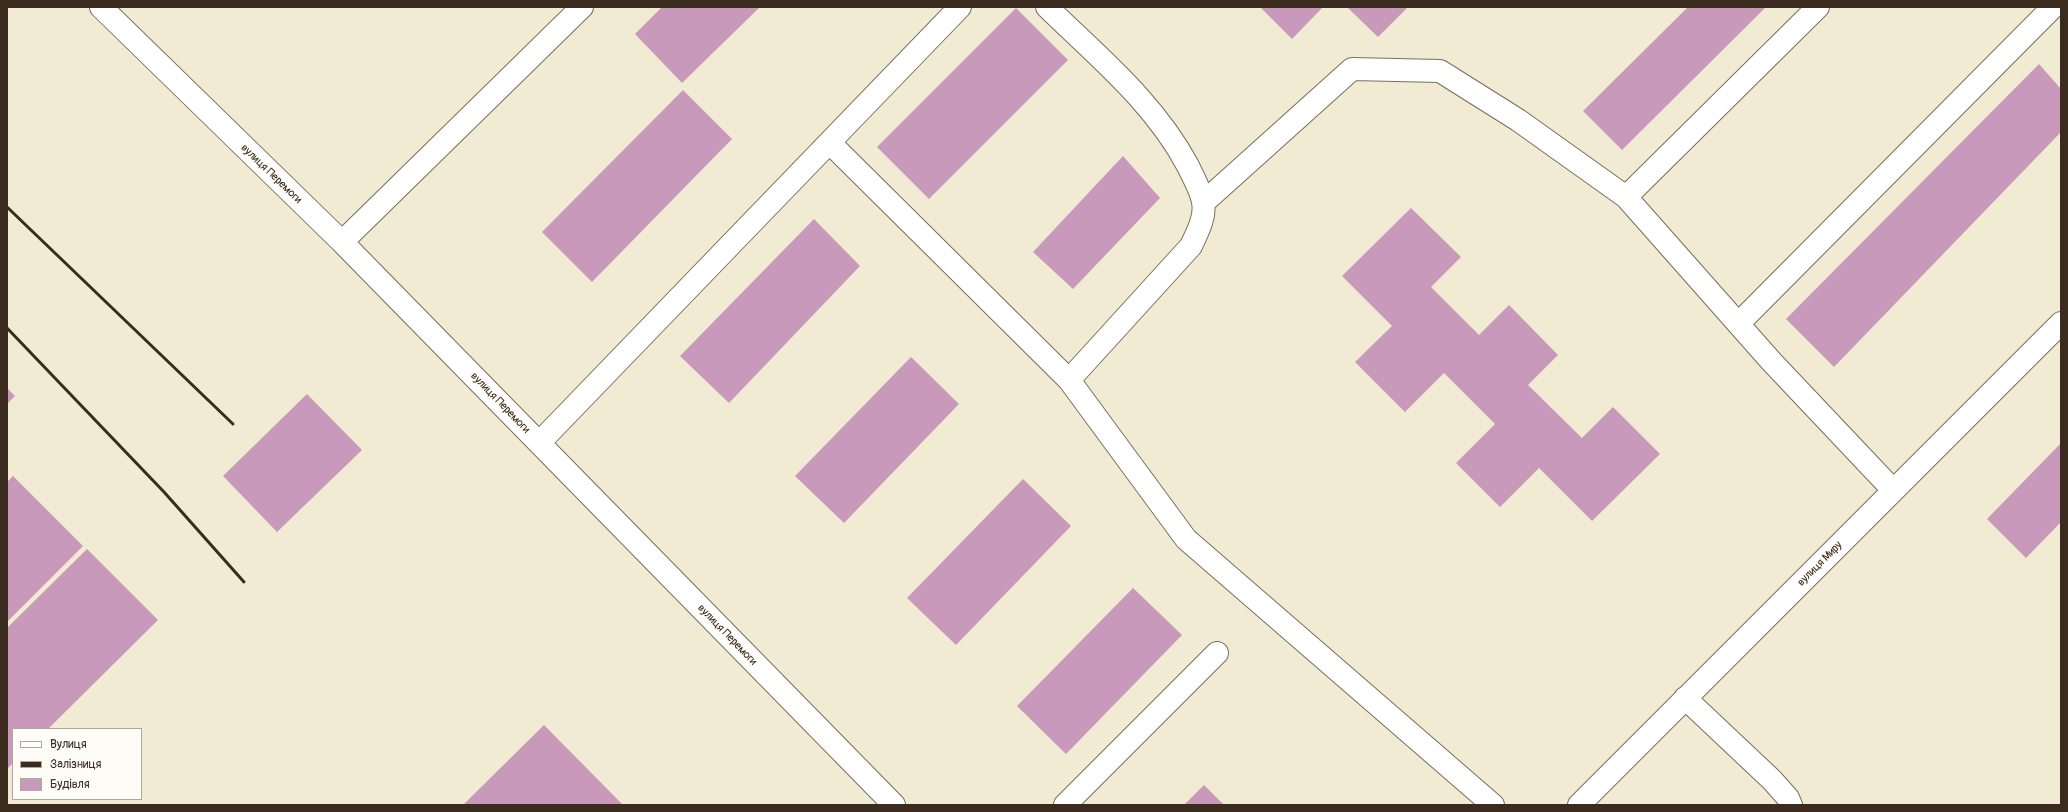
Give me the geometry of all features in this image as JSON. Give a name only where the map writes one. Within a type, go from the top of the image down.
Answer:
[{"type":"street","name":"вулиця Перемоги","points":[[101,7],[342,242],[894,805]]},
{"type":"street","points":[[342,242],[582,7]]},
{"type":"street","points":[[539,443],[960,7]]},
{"type":"street","points":[[1047,7],[1148,106],[1174,140],[1194,179],[1203,203],[1202,222],[1191,246],[1069,380]]},
{"type":"street","points":[[1626,198],[1818,7]]},
{"type":"street","points":[[1739,323],[2052,7]]},
{"type":"street","points":[[1203,203],[1352,69],[1440,70],[1518,120],[1626,198],[1739,323],[1771,361],[1894,490]]},
{"type":"street","points":[[830,143],[1069,380],[1186,539],[1493,805]]},
{"type":"street","name":"вулиця Миру","points":[[1579,805],[2061,323]]},
{"type":"street","points":[[1064,805],[1216,653]]},
{"type":"street","points":[[1685,698],[1772,780],[1788,798],[1791,805]]},
{"type":"building","points":[[662,7],[760,7],[682,83],[635,34]]},
{"type":"building","points":[[1260,7],[1323,7],[1292,39]]},
{"type":"building","points":[[1347,7],[1408,7],[1378,37]]},
{"type":"building","points":[[1688,7],[1766,7],[1622,150],[1583,111]]},
{"type":"building","points":[[1016,8],[1068,60],[929,199],[877,147]]},
{"type":"building","points":[[2039,64],[2061,89],[2061,132],[1834,367],[1786,319]]},
{"type":"building","points":[[683,90],[732,139],[592,282],[542,232]]},
{"type":"building","points":[[1123,156],[1160,198],[1073,289],[1033,252]]},
{"type":"building","points":[[1411,208],[1461,257],[1431,287],[1479,335],[1509,305],[1558,355],[1528,385],[1582,438],[1613,407],[1660,454],[1592,521],[1539,468],[1500,507],[1456,463],[1495,424],[1444,373],[1405,412],[1355,362],[1392,326],[1342,276]]},
{"type":"building","points":[[814,219],[860,266],[729,403],[680,356]]},
{"type":"building","points":[[911,357],[959,404],[844,523],[795,476]]},
{"type":"building","points":[[7,388],[15,396],[7,404]]},
{"type":"building","points":[[307,394],[362,450],[277,532],[223,476]]},
{"type":"building","points":[[2061,443],[2061,522],[2026,558],[1987,519]]},
{"type":"building","points":[[13,476],[83,546],[7,622],[7,482]]},
{"type":"building","points":[[1023,479],[1071,526],[956,645],[907,598]]},
{"type":"building","points":[[87,549],[158,620],[49,728],[12,728],[12,764],[7,769],[7,628]]},
{"type":"building","points":[[1133,588],[1182,635],[1066,754],[1017,706]]},
{"type":"building","points":[[544,725],[623,805],[463,805]]},
{"type":"building","points":[[1204,785],[1224,805],[1184,805]]},
{"type":"railway","points":[[7,207],[233,424]]},
{"type":"railway","points":[[7,328],[164,492],[244,582]]}]
